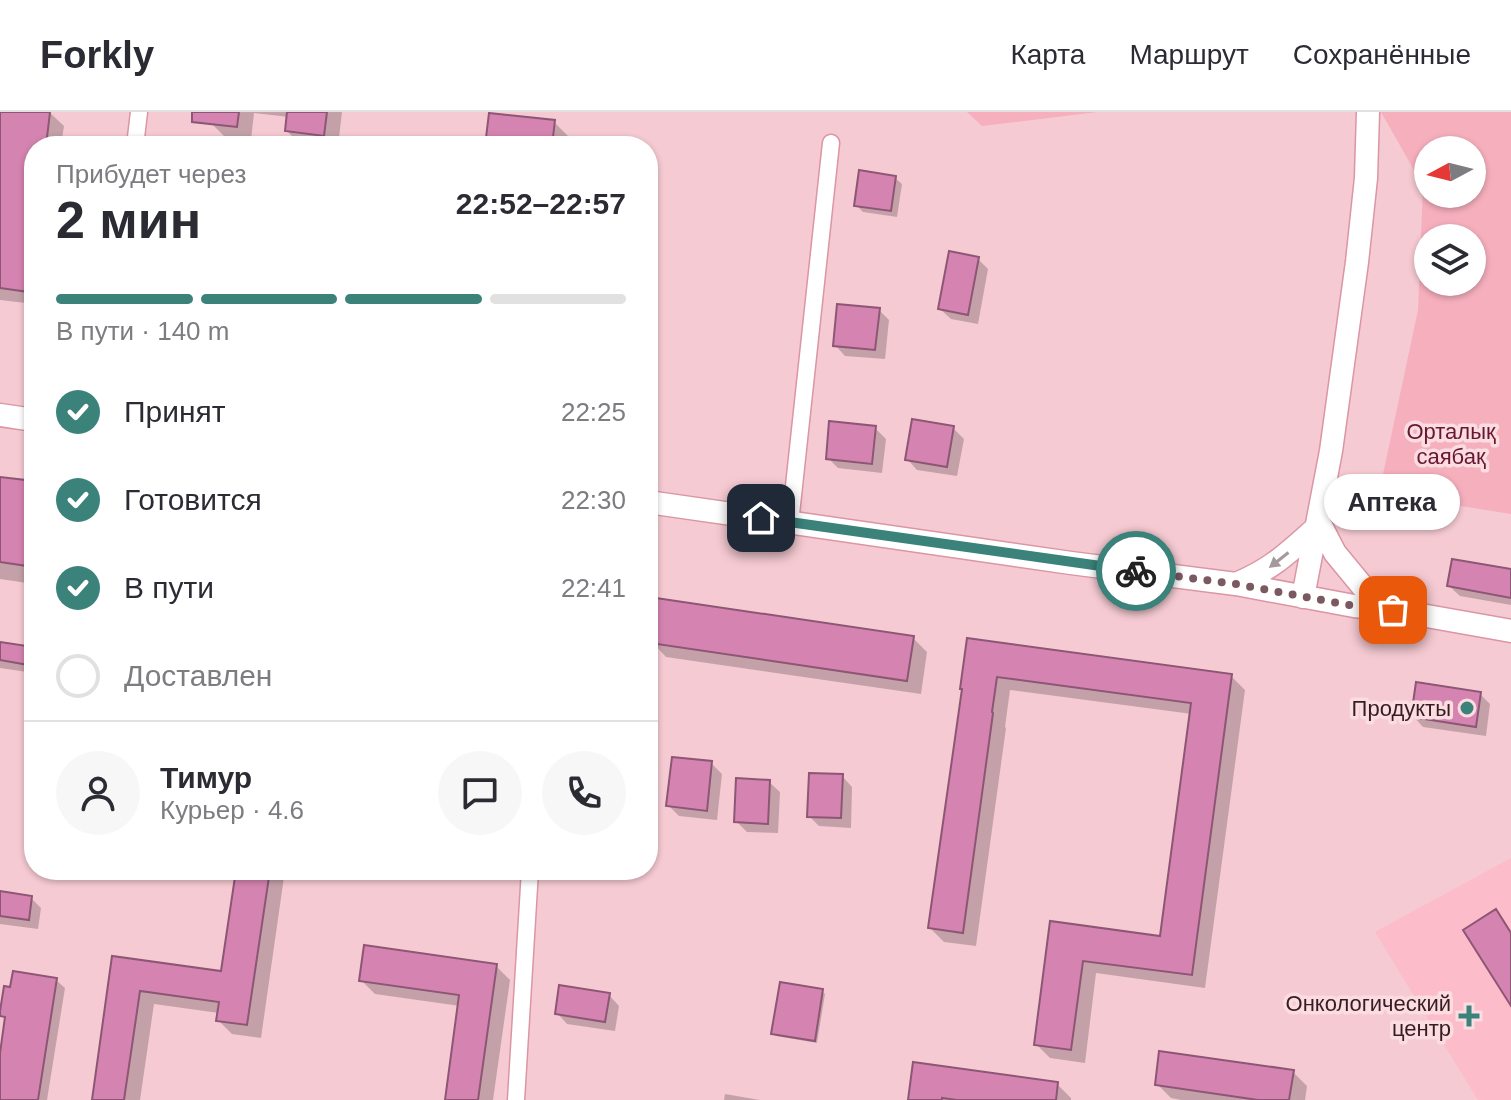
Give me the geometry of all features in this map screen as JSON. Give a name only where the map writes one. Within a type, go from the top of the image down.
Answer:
[{"type":"main road","points":[[1303,597],[1331,451],[1357,262],[1366,178],[1368,112]]},
{"type":"main road","points":[[0,415],[24,419]]},
{"type":"main road","points":[[658,503],[1236,584],[1511,631]]},
{"type":"main road","points":[[1236,584],[1259,575],[1279,561],[1317,524]]},
{"type":"main road","points":[[1317,524],[1335,553],[1363,587],[1393,610]]},
{"type":"street","points":[[136,136],[139,112]]},
{"type":"street","points":[[790,523],[831,143]]},
{"type":"street","points":[[516,1100],[529,880]]},
{"type":"shaded area","name":"Онкологический центр","points":[[1511,858],[1511,1100],[1478,1100],[1375,932]]},
{"type":"green space","points":[[967,112],[1098,112],[982,126]]},
{"type":"green space","name":"Орталық саябақ","points":[[1381,112],[1511,112],[1511,514],[1379,493],[1419,296],[1486,296],[1486,224],[1421,224],[1422,208],[1486,208],[1486,136],[1414,136],[1414,170]]},
{"type":"building","points":[[0,112],[50,112],[47,136],[24,136],[24,291],[0,288]]},
{"type":"building","points":[[192,112],[239,112],[237,127],[192,122]]},
{"type":"building","points":[[287,112],[327,112],[324,136],[285,131]]},
{"type":"building","points":[[489,113],[555,120],[553,136],[486,136]]},
{"type":"building","points":[[859,170],[896,176],[891,211],[854,206]]},
{"type":"building","points":[[949,251],[979,257],[968,315],[938,309]]},
{"type":"building","points":[[837,304],[880,308],[875,350],[833,346]]},
{"type":"building","points":[[912,419],[954,426],[947,467],[905,460]]},
{"type":"building","points":[[829,421],[876,426],[872,464],[826,459]]},
{"type":"building","points":[[0,477],[24,480],[24,566],[0,562]]},
{"type":"building","points":[[1452,559],[1511,569],[1511,598],[1447,586]]},
{"type":"building","points":[[658,598],[914,636],[907,681],[658,644]]},
{"type":"building","points":[[967,638],[1232,674],[1192,975],[1083,961],[1071,1050],[1034,1045],[1050,921],[1160,936],[1191,703],[997,677],[963,933],[928,928]]},
{"type":"building","points":[[0,642],[24,646],[24,664],[0,660]]},
{"type":"building","points":[[1416,682],[1481,692],[1476,727],[1411,717]]},
{"type":"building","points":[[672,757],[712,761],[707,811],[666,806]]},
{"type":"building","points":[[809,773],[843,774],[841,818],[807,817]]},
{"type":"building","points":[[736,778],[770,780],[768,824],[734,822]]},
{"type":"building","points":[[235,880],[269,880],[247,1025],[216,1021],[219,1002],[140,991],[124,1100],[92,1100],[112,956],[221,971]]},
{"type":"building","points":[[0,891],[32,896],[29,920],[0,916]]},
{"type":"building","points":[[1496,909],[1511,933],[1511,1006],[1463,930]]},
{"type":"building","points":[[364,945],[497,964],[478,1100],[445,1100],[459,995],[359,981]]},
{"type":"building","points":[[13,971],[57,978],[38,1100],[0,1100],[0,1053],[5,1017],[0,1016],[0,1011],[4,986],[10,987]]},
{"type":"building","points":[[780,982],[823,989],[815,1041],[771,1034]]},
{"type":"building","points":[[559,985],[610,993],[605,1022],[555,1014]]},
{"type":"building","points":[[1159,1051],[1294,1070],[1289,1100],[1258,1100],[1155,1085]]},
{"type":"building","points":[[913,1062],[1058,1082],[1056,1100],[908,1100]]},
{"type":"way so far","points":[[1136,571],[1393,610]]},
{"type":"place","name":"Аптека","points":[[1393,610]]},
{"type":"place","name":"Продукты","points":[[1467,708]]},
{"type":"place","name":"Онкологический центр","points":[[1469,1016]]},
{"type":"route","points":[[761,518],[1136,571]]}]
